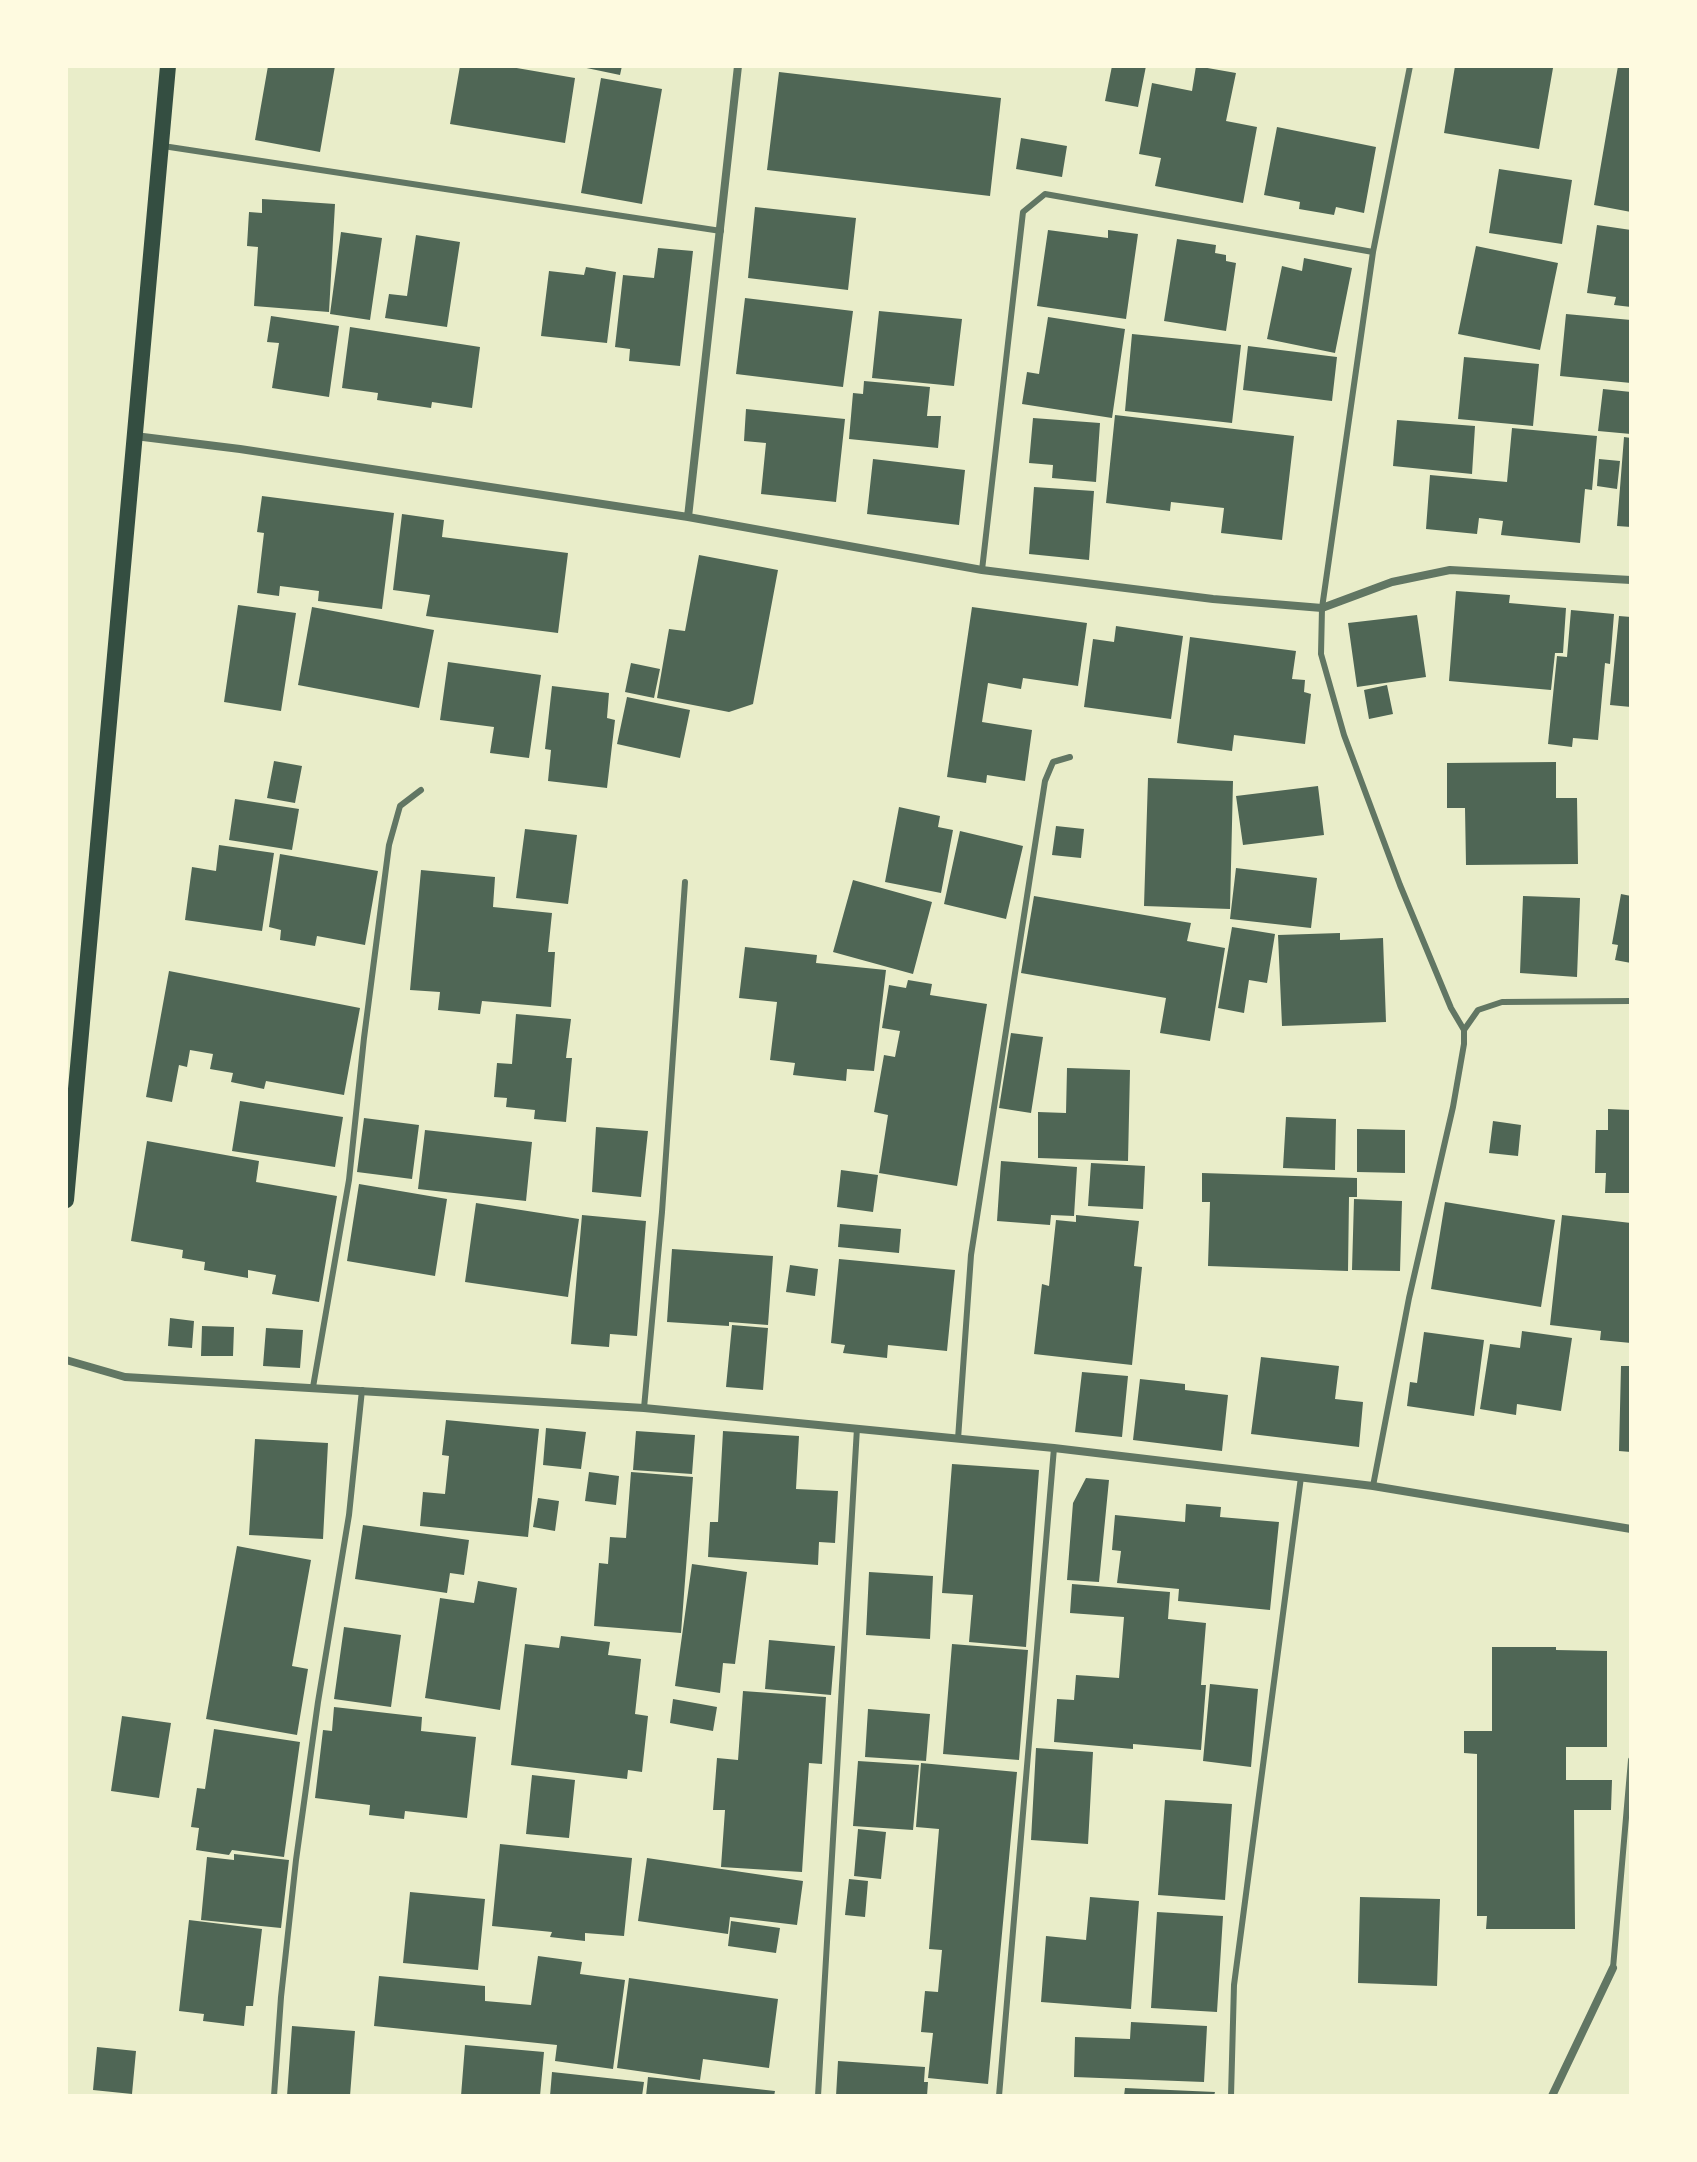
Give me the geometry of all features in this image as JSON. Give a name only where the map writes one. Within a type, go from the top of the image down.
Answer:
[{"type":"main road","points":[[66,1200],[168,66]]},
{"type":"street","points":[[688,517],[738,66]]},
{"type":"street","points":[[135,436],[688,517],[982,570],[1213,599],[1322,608],[1392,582],[1450,570],[1631,580]]},
{"type":"street","points":[[66,1360],[125,1377],[644,1408],[1054,1448],[1373,1486],[1631,1529]]},
{"type":"street","points":[[1552,2096],[1613,1968]]},
{"type":"lane","points":[[1410,66],[1373,252],[1322,608],[1321,654],[1344,735],[1400,885],[1451,1008],[1464,1030]]},
{"type":"lane","points":[[162,146],[721,231]]},
{"type":"lane","points":[[982,570],[1023,212],[1045,194],[1373,252]]},
{"type":"lane","points":[[958,1439],[971,1255],[1043,795],[1053,762],[1070,757]]},
{"type":"lane","points":[[313,1387],[349,1180],[389,845],[400,806],[421,790]]},
{"type":"lane","points":[[644,1408],[662,1212],[685,882]]},
{"type":"lane","points":[[1373,1486],[1409,1298],[1453,1107],[1464,1030],[1478,1010],[1502,1002],[1631,1001]]},
{"type":"lane","points":[[274,2096],[296,1860],[349,1515],[362,1390]]},
{"type":"lane","points":[[818,2096],[857,1428]]},
{"type":"lane","points":[[999,2096],[1054,1448]]},
{"type":"lane","points":[[1231,2096],[1234,1985],[1301,1477]]},
{"type":"lane","points":[[1613,1968],[1631,1760]]},
{"type":"building","points":[[268,66],[335,66],[320,152],[255,140]]},
{"type":"building","points":[[460,66],[505,66],[575,78],[565,143],[450,124]]},
{"type":"building","points":[[577,66],[622,66],[620,75]]},
{"type":"building","points":[[1112,66],[1146,66],[1138,107],[1105,101]]},
{"type":"building","points":[[1196,66],[1236,73],[1226,121],[1257,127],[1243,203],[1155,186],[1161,158],[1139,154],[1152,83],[1192,91]]},
{"type":"building","points":[[1455,66],[1553,68],[1539,149],[1444,133]]},
{"type":"building","points":[[1618,66],[1631,66],[1631,212],[1594,205]]},
{"type":"building","points":[[779,72],[1001,98],[990,196],[767,170]]},
{"type":"building","points":[[601,78],[662,89],[642,204],[581,193]]},
{"type":"building","points":[[1277,127],[1376,147],[1364,213],[1336,207],[1334,215],[1299,209],[1300,202],[1264,195]]},
{"type":"building","points":[[1021,138],[1067,146],[1062,177],[1016,169]]},
{"type":"building","points":[[1499,169],[1572,180],[1562,244],[1489,233]]},
{"type":"building","points":[[262,199],[335,204],[329,312],[254,306],[258,247],[247,246],[249,212],[262,213]]},
{"type":"building","points":[[755,207],[856,218],[848,290],[748,278]]},
{"type":"building","points":[[1597,225],[1631,230],[1631,307],[1614,305],[1616,297],[1587,293]]},
{"type":"building","points":[[1048,230],[1108,238],[1108,230],[1138,234],[1126,319],[1037,306]]},
{"type":"building","points":[[341,232],[382,238],[370,320],[330,314]]},
{"type":"building","points":[[416,235],[460,242],[447,327],[385,318],[389,294],[407,296]]},
{"type":"building","points":[[1177,239],[1216,245],[1215,253],[1226,255],[1226,261],[1236,263],[1226,331],[1164,321]]},
{"type":"building","points":[[1476,246],[1558,263],[1540,350],[1458,334]]},
{"type":"building","points":[[658,248],[693,251],[680,366],[629,361],[630,349],[615,347],[623,275],[654,278]]},
{"type":"building","points":[[1304,258],[1352,268],[1335,353],[1267,339],[1282,266],[1302,271]]},
{"type":"building","points":[[586,267],[616,272],[607,343],[541,336],[549,271],[584,275]]},
{"type":"building","points":[[745,298],[853,311],[843,387],[736,374]]},
{"type":"building","points":[[879,311],[962,319],[954,386],[872,378]]},
{"type":"building","points":[[1566,314],[1631,320],[1631,383],[1560,376]]},
{"type":"building","points":[[271,316],[339,326],[329,397],[272,388],[279,343],[267,342]]},
{"type":"building","points":[[1048,317],[1125,329],[1112,418],[1022,404],[1027,372],[1039,374]]},
{"type":"building","points":[[350,327],[480,347],[472,408],[432,402],[431,408],[377,400],[378,393],[342,388]]},
{"type":"building","points":[[1132,334],[1241,345],[1232,423],[1125,411]]},
{"type":"building","points":[[1248,346],[1337,357],[1332,401],[1243,390]]},
{"type":"building","points":[[1464,357],[1539,364],[1533,426],[1458,419]]},
{"type":"building","points":[[864,381],[930,387],[927,416],[941,416],[938,448],[849,439],[853,393],[863,394]]},
{"type":"building","points":[[1603,389],[1631,392],[1631,434],[1598,431]]},
{"type":"building","points":[[746,409],[845,419],[836,502],[761,494],[766,443],[744,441]]},
{"type":"building","points":[[1115,415],[1294,436],[1282,540],[1221,533],[1224,508],[1171,502],[1170,511],[1106,503]]},
{"type":"building","points":[[1033,418],[1100,423],[1096,482],[1052,478],[1053,465],[1029,463]]},
{"type":"building","points":[[1397,420],[1475,426],[1472,474],[1393,466]]},
{"type":"building","points":[[1512,428],[1597,436],[1592,490],[1585,489],[1580,543],[1501,535],[1503,521],[1479,518],[1477,534],[1426,529],[1430,475],[1507,482]]},
{"type":"building","points":[[1624,437],[1631,438],[1631,527],[1617,526]]},
{"type":"building","points":[[873,459],[965,470],[959,525],[867,514]]},
{"type":"building","points":[[1599,459],[1620,461],[1617,489],[1597,486]]},
{"type":"building","points":[[1034,487],[1094,491],[1089,560],[1029,554]]},
{"type":"building","points":[[262,496],[394,513],[382,609],[318,601],[319,591],[280,586],[279,596],[257,593],[264,533],[257,532]]},
{"type":"building","points":[[402,514],[444,520],[442,537],[568,553],[558,633],[426,616],[430,595],[393,590]]},
{"type":"building","points":[[699,555],[778,570],[753,704],[729,712],[657,698],[669,629],[685,631]]},
{"type":"building","points":[[1456,591],[1510,595],[1509,603],[1566,608],[1563,653],[1555,653],[1551,690],[1449,681]]},
{"type":"building","points":[[238,605],[296,613],[281,711],[224,702]]},
{"type":"building","points":[[312,607],[434,630],[419,708],[298,685]]},
{"type":"building","points":[[972,607],[1087,623],[1078,686],[1023,678],[1021,689],[988,683],[982,722],[1032,730],[1025,781],[987,775],[986,783],[947,777]]},
{"type":"building","points":[[1571,610],[1614,614],[1610,664],[1605,663],[1598,740],[1573,738],[1572,747],[1548,744],[1557,656],[1567,657]]},
{"type":"building","points":[[1417,615],[1426,677],[1357,687],[1348,623]]},
{"type":"building","points":[[1619,616],[1631,617],[1631,707],[1610,705]]},
{"type":"building","points":[[1116,626],[1183,636],[1171,719],[1084,707],[1093,639],[1114,642]]},
{"type":"building","points":[[1190,637],[1296,651],[1292,679],[1305,680],[1304,692],[1311,694],[1305,744],[1234,735],[1232,751],[1177,743]]},
{"type":"building","points":[[448,662],[541,675],[529,758],[490,753],[494,727],[440,720]]},
{"type":"building","points":[[631,663],[660,669],[654,698],[625,692]]},
{"type":"building","points":[[1387,685],[1393,714],[1369,719],[1364,690]]},
{"type":"building","points":[[552,686],[609,693],[607,718],[615,720],[607,788],[548,781],[551,750],[545,749]]},
{"type":"building","points":[[627,697],[690,710],[680,758],[617,744]]},
{"type":"building","points":[[274,761],[302,766],[295,803],[267,798]]},
{"type":"building","points":[[1556,762],[1556,798],[1577,798],[1578,864],[1466,865],[1465,808],[1447,808],[1447,763]]},
{"type":"building","points":[[1148,778],[1233,781],[1230,909],[1144,906]]},
{"type":"building","points":[[1318,786],[1324,835],[1243,845],[1236,796]]},
{"type":"building","points":[[235,799],[299,809],[292,850],[229,840]]},
{"type":"building","points":[[899,807],[940,816],[938,827],[953,830],[941,893],[885,882]]},
{"type":"building","points":[[1056,826],[1084,829],[1081,858],[1052,855]]},
{"type":"building","points":[[525,829],[577,835],[568,904],[516,898]]},
{"type":"building","points":[[960,831],[1023,846],[1006,919],[944,904]]},
{"type":"building","points":[[219,845],[274,853],[262,931],[185,920],[192,867],[216,871]]},
{"type":"building","points":[[280,854],[378,871],[365,945],[317,936],[315,946],[280,940],[281,930],[269,927]]},
{"type":"building","points":[[1236,868],[1317,878],[1311,928],[1230,919]]},
{"type":"building","points":[[421,870],[495,877],[493,907],[552,913],[548,952],[555,952],[551,1007],[482,1001],[480,1014],[438,1010],[440,992],[410,990]]},
{"type":"building","points":[[853,880],[932,902],[913,974],[833,952]]},
{"type":"building","points":[[1621,894],[1631,896],[1631,963],[1615,960],[1618,945],[1612,944]]},
{"type":"building","points":[[1034,896],[1191,923],[1187,941],[1225,948],[1210,1041],[1160,1033],[1166,998],[1021,973]]},
{"type":"building","points":[[1523,896],[1580,898],[1577,977],[1520,973]]},
{"type":"building","points":[[1232,927],[1275,934],[1267,983],[1249,980],[1244,1013],[1218,1008]]},
{"type":"building","points":[[1340,933],[1340,940],[1383,938],[1386,1022],[1282,1026],[1278,935]]},
{"type":"building","points":[[745,947],[817,955],[816,963],[886,970],[874,1071],[847,1069],[846,1081],[793,1075],[795,1063],[770,1060],[777,1002],[739,998]]},
{"type":"building","points":[[169,971],[360,1008],[344,1095],[266,1081],[264,1089],[231,1082],[233,1073],[210,1069],[213,1054],[190,1050],[187,1067],[179,1065],[172,1102],[146,1097]]},
{"type":"building","points":[[908,980],[932,984],[930,995],[987,1004],[957,1186],[879,1173],[888,1115],[874,1112],[884,1055],[895,1057],[900,1031],[882,1028],[889,985],[906,988]]},
{"type":"building","points":[[516,1014],[571,1019],[566,1058],[572,1058],[566,1122],[534,1119],[535,1110],[506,1107],[507,1098],[494,1097],[497,1063],[512,1064]]},
{"type":"building","points":[[1011,1033],[1043,1037],[1031,1113],[999,1108]]},
{"type":"building","points":[[1067,1068],[1130,1070],[1128,1161],[1038,1158],[1038,1112],[1066,1113]]},
{"type":"building","points":[[240,1101],[343,1117],[335,1167],[232,1151]]},
{"type":"building","points":[[1608,1109],[1631,1110],[1631,1193],[1605,1193],[1606,1173],[1595,1173],[1596,1130],[1608,1130]]},
{"type":"building","points":[[1286,1117],[1336,1119],[1335,1170],[1283,1168]]},
{"type":"building","points":[[364,1118],[419,1125],[412,1179],[357,1172]]},
{"type":"building","points":[[1493,1121],[1521,1125],[1518,1156],[1489,1153]]},
{"type":"building","points":[[596,1127],[648,1131],[641,1197],[592,1192]]},
{"type":"building","points":[[1357,1129],[1405,1130],[1405,1173],[1357,1172]]},
{"type":"building","points":[[425,1130],[532,1142],[526,1201],[418,1189]]},
{"type":"building","points":[[147,1141],[259,1161],[256,1182],[337,1196],[319,1302],[272,1294],[276,1275],[248,1270],[248,1278],[204,1270],[205,1262],[182,1258],[183,1250],[131,1241]]},
{"type":"building","points":[[1001,1161],[1077,1167],[1074,1216],[1051,1215],[1050,1225],[997,1221]]},
{"type":"building","points":[[1091,1163],[1145,1166],[1143,1209],[1088,1206]]},
{"type":"building","points":[[841,1170],[878,1175],[873,1212],[837,1207]]},
{"type":"building","points":[[1202,1173],[1357,1178],[1357,1197],[1349,1197],[1348,1271],[1208,1266],[1210,1202],[1202,1202]]},
{"type":"building","points":[[359,1184],[447,1199],[435,1276],[347,1261]]},
{"type":"building","points":[[1354,1199],[1402,1201],[1400,1271],[1352,1270]]},
{"type":"building","points":[[1445,1202],[1555,1220],[1541,1307],[1431,1289]]},
{"type":"building","points":[[476,1203],[579,1219],[568,1297],[465,1282]]},
{"type":"building","points":[[582,1215],[646,1221],[637,1336],[610,1334],[609,1347],[571,1344]]},
{"type":"building","points":[[1076,1215],[1139,1221],[1134,1266],[1142,1267],[1132,1365],[1034,1354],[1042,1284],[1049,1286],[1056,1220],[1076,1222]]},
{"type":"building","points":[[1562,1215],[1631,1223],[1631,1343],[1600,1340],[1601,1331],[1550,1325]]},
{"type":"building","points":[[840,1224],[901,1229],[899,1253],[838,1247]]},
{"type":"building","points":[[672,1249],[773,1256],[768,1325],[667,1322]]},
{"type":"building","points":[[839,1259],[955,1270],[947,1351],[888,1345],[887,1358],[843,1353],[845,1345],[831,1343]]},
{"type":"building","points":[[790,1265],[818,1269],[815,1296],[786,1292]]},
{"type":"building","points":[[170,1318],[194,1321],[192,1348],[168,1346]]},
{"type":"building","points":[[732,1325],[768,1328],[763,1390],[726,1387]]},
{"type":"building","points":[[202,1326],[234,1327],[233,1356],[201,1356]]},
{"type":"building","points":[[266,1328],[303,1330],[300,1368],[263,1366]]},
{"type":"building","points":[[1522,1331],[1572,1338],[1561,1411],[1517,1404],[1516,1415],[1480,1409],[1490,1344],[1520,1348]]},
{"type":"building","points":[[1424,1332],[1484,1340],[1474,1416],[1407,1406],[1410,1382],[1417,1383]]},
{"type":"building","points":[[1261,1357],[1339,1366],[1335,1399],[1363,1402],[1359,1447],[1251,1434]]},
{"type":"building","points":[[1621,1366],[1631,1366],[1631,1452],[1619,1451]]},
{"type":"building","points":[[1082,1372],[1128,1376],[1122,1437],[1075,1432]]},
{"type":"building","points":[[1140,1379],[1185,1384],[1185,1390],[1228,1395],[1222,1451],[1133,1440]]},
{"type":"building","points":[[446,1420],[539,1429],[528,1537],[420,1526],[423,1492],[445,1494],[449,1456],[442,1455]]},
{"type":"building","points":[[546,1428],[586,1432],[581,1469],[543,1465]]},
{"type":"building","points":[[636,1431],[695,1435],[692,1474],[633,1470]]},
{"type":"building","points":[[723,1431],[799,1436],[796,1489],[838,1491],[835,1543],[819,1542],[818,1565],[708,1557],[710,1522],[718,1522]]},
{"type":"building","points":[[255,1439],[328,1443],[323,1539],[249,1535]]},
{"type":"building","points":[[952,1464],[1039,1470],[1026,1647],[969,1642],[973,1595],[942,1593]]},
{"type":"building","points":[[589,1472],[619,1476],[616,1505],[585,1501]]},
{"type":"building","points":[[631,1472],[693,1477],[681,1633],[594,1626],[599,1563],[608,1564],[610,1537],[626,1538]]},
{"type":"building","points":[[1086,1478],[1109,1480],[1099,1582],[1067,1580],[1073,1503]]},
{"type":"building","points":[[538,1498],[559,1501],[555,1531],[533,1527]]},
{"type":"building","points":[[1186,1504],[1221,1507],[1220,1517],[1279,1522],[1270,1610],[1178,1601],[1179,1589],[1117,1583],[1121,1551],[1112,1550],[1115,1515],[1185,1522]]},
{"type":"building","points":[[363,1525],[469,1540],[464,1575],[450,1573],[447,1593],[355,1579]]},
{"type":"building","points":[[237,1546],[311,1560],[292,1666],[308,1669],[297,1735],[206,1719]]},
{"type":"building","points":[[692,1564],[747,1572],[735,1664],[723,1663],[720,1693],[675,1686]]},
{"type":"building","points":[[869,1572],[933,1576],[930,1639],[866,1635]]},
{"type":"building","points":[[478,1581],[517,1588],[500,1710],[425,1698],[440,1598],[474,1603]]},
{"type":"building","points":[[1072,1584],[1170,1592],[1168,1619],[1206,1623],[1201,1685],[1206,1685],[1201,1750],[1133,1744],[1133,1749],[1054,1742],[1057,1699],[1074,1700],[1076,1675],[1119,1678],[1124,1617],[1070,1613]]},
{"type":"building","points":[[344,1627],[401,1635],[391,1707],[334,1699]]},
{"type":"building","points":[[561,1636],[610,1642],[608,1655],[641,1659],[635,1714],[648,1716],[642,1772],[628,1770],[627,1779],[511,1765],[525,1644],[559,1648]]},
{"type":"building","points":[[769,1640],[835,1646],[831,1695],[765,1689]]},
{"type":"building","points":[[952,1644],[1028,1650],[1019,1760],[943,1754]]},
{"type":"building","points":[[1492,1647],[1607,1651],[1607,1747],[1566,1747],[1566,1780],[1612,1780],[1611,1810],[1574,1810],[1575,1929],[1486,1929],[1487,1916],[1477,1916],[1477,1754],[1464,1753],[1464,1731],[1492,1731]]},
{"type":"building","points":[[1210,1684],[1258,1689],[1251,1767],[1203,1761]]},
{"type":"building","points":[[743,1691],[826,1697],[822,1764],[809,1763],[802,1872],[721,1867],[725,1810],[713,1810],[717,1758],[738,1760]]},
{"type":"building","points":[[673,1699],[717,1707],[713,1731],[670,1723]]},
{"type":"building","points":[[334,1707],[422,1717],[421,1731],[476,1737],[467,1818],[405,1811],[404,1819],[369,1815],[370,1805],[315,1798],[323,1730],[332,1731]]},
{"type":"building","points":[[868,1709],[930,1714],[926,1761],[865,1757]]},
{"type":"building","points":[[122,1716],[171,1723],[159,1798],[111,1791]]},
{"type":"building","points":[[214,1729],[300,1742],[284,1857],[232,1850],[229,1855],[196,1850],[199,1828],[191,1827],[197,1788],[205,1789]]},
{"type":"building","points":[[1036,1748],[1093,1752],[1088,1844],[1031,1840]]},
{"type":"building","points":[[858,1761],[919,1765],[913,1830],[853,1826]]},
{"type":"building","points":[[921,1763],[1017,1772],[988,2084],[928,2078],[933,2033],[921,2032],[925,1991],[938,1992],[942,1950],[929,1949],[939,1829],[916,1827]]},
{"type":"building","points":[[532,1775],[575,1780],[569,1838],[526,1834]]},
{"type":"building","points":[[1165,1800],[1232,1804],[1225,1900],[1158,1895]]},
{"type":"building","points":[[858,1829],[886,1832],[881,1879],[854,1876]]},
{"type":"building","points":[[500,1844],[632,1858],[624,1936],[585,1933],[585,1941],[550,1937],[552,1932],[492,1926]]},
{"type":"building","points":[[234,1854],[289,1860],[281,1928],[201,1920],[207,1857],[234,1860]]},
{"type":"building","points":[[647,1858],[803,1881],[797,1925],[730,1917],[728,1934],[638,1921]]},
{"type":"building","points":[[849,1879],[868,1881],[865,1917],[845,1915]]},
{"type":"building","points":[[410,1892],[485,1899],[478,1970],[403,1963]]},
{"type":"building","points":[[1090,1897],[1139,1901],[1131,2009],[1041,2002],[1046,1936],[1086,1940]]},
{"type":"building","points":[[1360,1897],[1440,1899],[1437,1986],[1358,1983]]},
{"type":"building","points":[[1157,1912],[1223,1916],[1217,2012],[1151,2008]]},
{"type":"building","points":[[189,1920],[262,1929],[253,2006],[246,2006],[244,2026],[203,2021],[204,2014],[179,2011]]},
{"type":"building","points":[[731,1921],[780,1928],[776,1953],[728,1946]]},
{"type":"building","points":[[538,1956],[582,1962],[580,1974],[625,1980],[613,2069],[555,2061],[557,2045],[374,2026],[379,1976],[485,1986],[485,2001],[531,2005]]},
{"type":"building","points":[[629,1978],[778,1999],[769,2068],[703,2059],[700,2080],[617,2068]]},
{"type":"building","points":[[1131,2022],[1207,2026],[1204,2082],[1074,2077],[1075,2037],[1130,2039]]},
{"type":"building","points":[[292,2026],[355,2031],[350,2096],[287,2096]]},
{"type":"building","points":[[465,2045],[544,2052],[540,2096],[461,2096]]},
{"type":"building","points":[[97,2047],[136,2051],[132,2094],[93,2090]]},
{"type":"building","points":[[838,2061],[925,2067],[927,2096],[836,2096]]},
{"type":"building","points":[[552,2072],[644,2082],[642,2096],[550,2096]]},
{"type":"building","points":[[648,2077],[775,2091],[774,2096],[646,2096]]},
{"type":"building","points":[[1125,2088],[1215,2092],[1214,2096],[1124,2096]]}]
